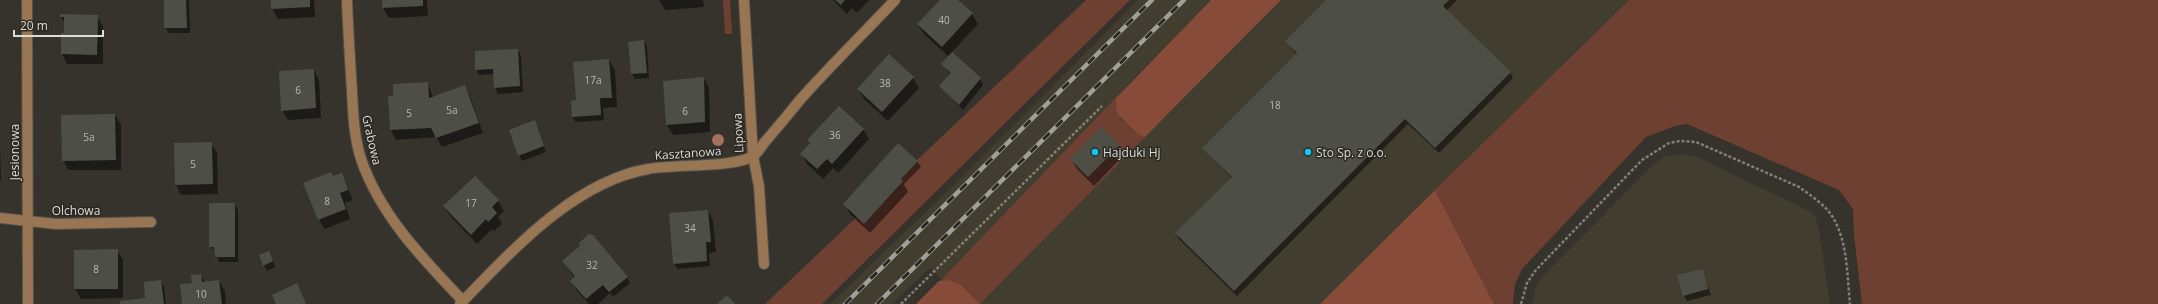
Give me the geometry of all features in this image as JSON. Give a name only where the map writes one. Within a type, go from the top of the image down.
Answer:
[{"type":"street","name":"Jesionowa","points":[[27,0],[28,304]]},
{"type":"street","name":"Grabowa","points":[[347,0],[353,119],[361,158],[367,176],[378,198],[399,230],[461,302]]},
{"type":"street","name":"Lipowa","points":[[744,0],[753,156],[759,186],[764,264]]},
{"type":"street","points":[[753,156],[801,100],[895,0]]},
{"type":"street","name":"Kasztanowa","points":[[461,302],[506,258],[550,219],[571,202],[594,188],[622,176],[647,169],[671,165],[727,163],[753,156]]},
{"type":"street","name":"Olchowa","points":[[0,218],[56,224],[152,222]]},
{"type":"path","points":[[901,304],[1102,106]]},
{"type":"path","points":[[1522,304],[1527,283],[1535,271],[1642,160],[1655,151],[1669,144],[1680,141],[1696,142],[1799,187],[1812,196],[1831,215],[1838,228],[1844,251],[1850,304]]},
{"type":"shaded area","points":[[723,0],[730,0],[732,34],[725,34]]},
{"type":"shaded area","points":[[1086,0],[1130,0],[822,304],[765,304]]},
{"type":"shaded area","points":[[1138,0],[1211,0],[1124,89],[1159,123],[1281,0],[1629,0],[1320,304],[965,304],[930,268],[892,304],[830,304],[960,179]]},
{"type":"shaded area","points":[[1211,0],[1281,0],[1145,137],[1138,134],[1117,113],[1116,98]]},
{"type":"shaded area","points":[[1629,0],[2158,0],[2158,304],[1862,304],[1854,235],[1853,209],[1839,190],[1687,124],[1675,126],[1646,137],[1522,269],[1515,284],[1513,304],[1494,304],[1435,190]]},
{"type":"shaded area","points":[[1124,89],[1116,98],[1121,119],[1145,137],[980,304],[957,284],[940,281]]},
{"type":"shaded area","points":[[1684,154],[1698,157],[1813,213],[1818,224],[1830,304],[1532,304],[1536,286],[1544,275],[1654,164],[1666,156]]},
{"type":"shaded area","points":[[1435,190],[1494,304],[1320,304]]},
{"type":"shaded area","points":[[949,280],[961,285],[980,304],[916,304],[939,281]]},
{"type":"building","points":[[164,0],[186,0],[187,28],[164,28]]},
{"type":"building","points":[[271,0],[310,0],[310,7],[271,9]]},
{"type":"building","points":[[382,0],[423,0],[423,6],[382,8]]},
{"type":"building","points":[[835,0],[845,0],[841,5]]},
{"type":"building","points":[[940,0],[958,0],[973,13],[942,47],[917,24]]},
{"type":"building","points":[[1326,0],[1449,0],[1443,6],[1511,72],[1435,148],[1405,119],[1234,291],[1175,233],[1232,177],[1202,148],[1297,53],[1285,41]]},
{"type":"building","points":[[60,14],[98,15],[97,55],[61,54],[61,33],[64,33],[64,17],[60,17]]},
{"type":"building","points":[[644,40],[647,73],[631,74],[628,42]]},
{"type":"building","points":[[518,49],[520,86],[494,88],[493,69],[475,70],[475,51]]},
{"type":"building","points":[[952,52],[981,78],[959,105],[939,86],[951,73],[941,64]]},
{"type":"building","points":[[889,54],[914,77],[882,112],[857,89]]},
{"type":"building","points":[[609,59],[612,98],[600,98],[601,115],[572,117],[571,101],[576,100],[573,62]]},
{"type":"building","points":[[314,69],[316,108],[281,111],[279,71]]},
{"type":"building","points":[[704,77],[705,122],[666,125],[663,81]]},
{"type":"building","points":[[428,82],[429,98],[465,85],[479,123],[436,138],[431,128],[390,130],[388,96],[393,96],[393,84]]},
{"type":"building","points":[[839,106],[864,129],[832,164],[827,159],[817,169],[800,154],[810,143],[807,140]]},
{"type":"building","points":[[115,114],[116,160],[62,161],[61,115]]},
{"type":"building","points":[[535,120],[544,146],[518,156],[509,130]]},
{"type":"building","name":"Hajduki Hj","points":[[1101,127],[1120,145],[1088,177],[1070,159]]},
{"type":"building","points":[[212,142],[213,184],[175,185],[174,143]]},
{"type":"building","points":[[898,143],[918,161],[901,179],[903,181],[864,224],[843,204]]},
{"type":"building","points":[[331,172],[333,176],[342,173],[348,190],[340,193],[346,209],[318,220],[303,183]]},
{"type":"building","points":[[475,176],[499,200],[492,207],[497,213],[488,222],[486,219],[471,235],[443,206]]},
{"type":"building","points":[[209,203],[235,203],[235,257],[215,257],[214,247],[209,247]]},
{"type":"building","points":[[708,210],[711,242],[706,242],[707,261],[673,264],[669,213]]},
{"type":"building","points":[[589,234],[593,235],[628,277],[609,292],[603,285],[586,299],[570,281],[575,276],[562,261],[580,246],[579,243]]},
{"type":"building","points":[[118,249],[118,289],[74,289],[74,250]]},
{"type":"building","points":[[269,251],[273,261],[263,266],[259,255]]},
{"type":"building","points":[[1703,269],[1708,289],[1683,296],[1677,275]]},
{"type":"building","points":[[201,274],[202,282],[219,280],[222,304],[182,304],[180,284],[192,283],[191,275]]},
{"type":"building","points":[[161,280],[164,304],[120,304],[120,301],[145,298],[144,282]]},
{"type":"building","points":[[297,283],[306,304],[276,304],[272,295]]},
{"type":"building","points":[[727,295],[735,304],[717,304]]},
{"type":"railway","points":[[845,304],[1152,0]]},
{"type":"railway","points":[[877,304],[1184,0]]},
{"type":"place","name":"Hajduki Hj","points":[[1095,152]]},
{"type":"place","name":"Sto Sp. z o.o.","points":[[1308,152]]}]
